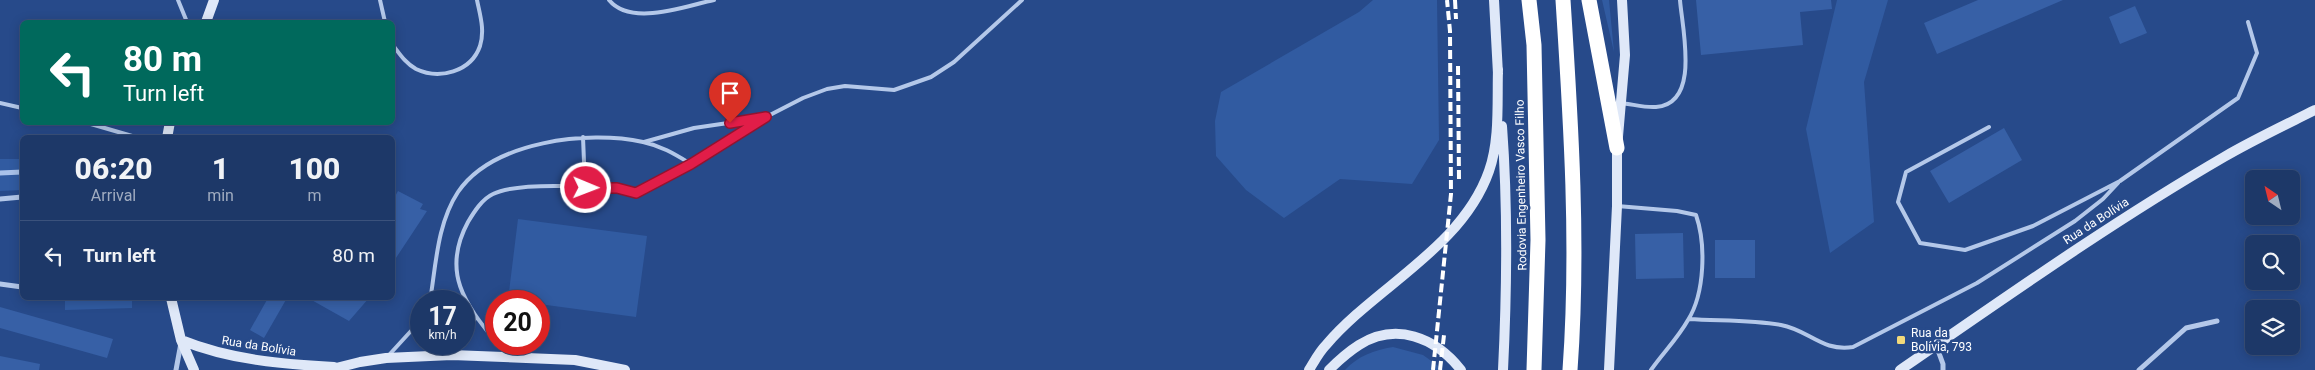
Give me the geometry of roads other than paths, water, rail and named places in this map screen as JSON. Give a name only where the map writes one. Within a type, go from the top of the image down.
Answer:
[{"type":"highway","name":"Rodovia Engenheiro Vasco Filho","points":[[1529,0],[1534,45],[1538,230],[1534,370]]},
{"type":"highway","points":[[1563,0],[1573,186],[1570,370]]},
{"type":"highway","points":[[1589,0],[1617,148]]},
{"type":"main road","points":[[207,20],[214,0]]},
{"type":"main road","points":[[1494,0],[1505,166],[1506,309],[1503,370]]},
{"type":"main road","points":[[1609,370],[1617,206],[1617,148],[1625,55],[1622,0]]},
{"type":"main road","points":[[1309,370],[1325,345],[1437,245],[1474,200],[1489,171],[1495,144],[1498,69]]},
{"type":"main road","name":"Rua da Bolívia","points":[[1900,370],[2088,241],[2154,199],[2226,156],[2315,110]]},
{"type":"main road","points":[[171,300],[181,340],[194,370]]},
{"type":"main road","points":[[1329,370],[1360,344],[1385,335],[1405,334],[1422,338],[1439,348],[1460,370]]},
{"type":"main road","name":"Rua da Bolívia","points":[[181,340],[228,356],[333,369],[386,358],[433,355]]},
{"type":"main road","name":"Rua da Bolívia","points":[[452,355],[575,360],[625,370]]},
{"type":"street","points":[[0,198],[20,197]]},
{"type":"street","points":[[0,284],[20,287]]},
{"type":"street","points":[[2139,370],[2186,328],[2217,321]]},
{"type":"street","points":[[176,370],[181,340]]},
{"type":"street","points":[[1936,345],[1943,370]]},
{"type":"lane","points":[[178,0],[186,20]]},
{"type":"lane","points":[[380,0],[385,20]]},
{"type":"lane","points":[[395,48],[403,59],[415,68],[433,74],[453,73],[471,61],[480,46],[483,28],[477,0]]},
{"type":"lane","points":[[609,0],[612,4],[626,11],[642,15],[714,0]]},
{"type":"lane","points":[[485,328],[464,298],[456,268],[464,230],[483,202],[493,194],[508,189],[546,187],[617,188],[636,193],[691,164],[766,117],[803,98],[827,89],[845,86],[894,90],[931,77],[954,62],[1022,0]]},
{"type":"lane","points":[[1622,103],[1656,108],[1676,97],[1684,86],[1686,74],[1680,0]]},
{"type":"lane","points":[[1989,127],[1906,172],[1898,202],[1920,243],[1965,250],[2032,226],[2120,181],[2238,98],[2257,54],[2248,22]]},
{"type":"lane","points":[[0,103],[20,108]]},
{"type":"lane","points":[[644,142],[694,128],[766,117]]},
{"type":"lane","points":[[94,125],[128,135]]},
{"type":"lane","points":[[432,290],[440,240],[447,214],[459,191],[476,174],[496,159],[527,148],[583,137],[616,138],[644,142],[667,149],[691,164]]},
{"type":"lane","points":[[583,137],[586,188]]},
{"type":"lane","points":[[1689,319],[1782,325],[1827,346],[1840,349],[1853,347],[1977,283],[2075,221],[2103,199],[2120,181]]},
{"type":"lane","points":[[1617,206],[1677,211],[1696,215],[1701,230],[1701,288],[1689,319],[1651,370]]},
{"type":"lane","points":[[386,358],[410,332]]},
{"type":"waterway","points":[[0,173],[20,172]]},
{"type":"railway","points":[[1433,370],[1451,194],[1450,31],[1447,0]]},
{"type":"railway","points":[[1455,0],[1456,19]]},
{"type":"railway","points":[[1458,66],[1459,181]]},
{"type":"railway","points":[[1440,370],[1444,335]]},
{"type":"place","name":"Rua da Bolívia, 793","points":[[1901,340]]}]
